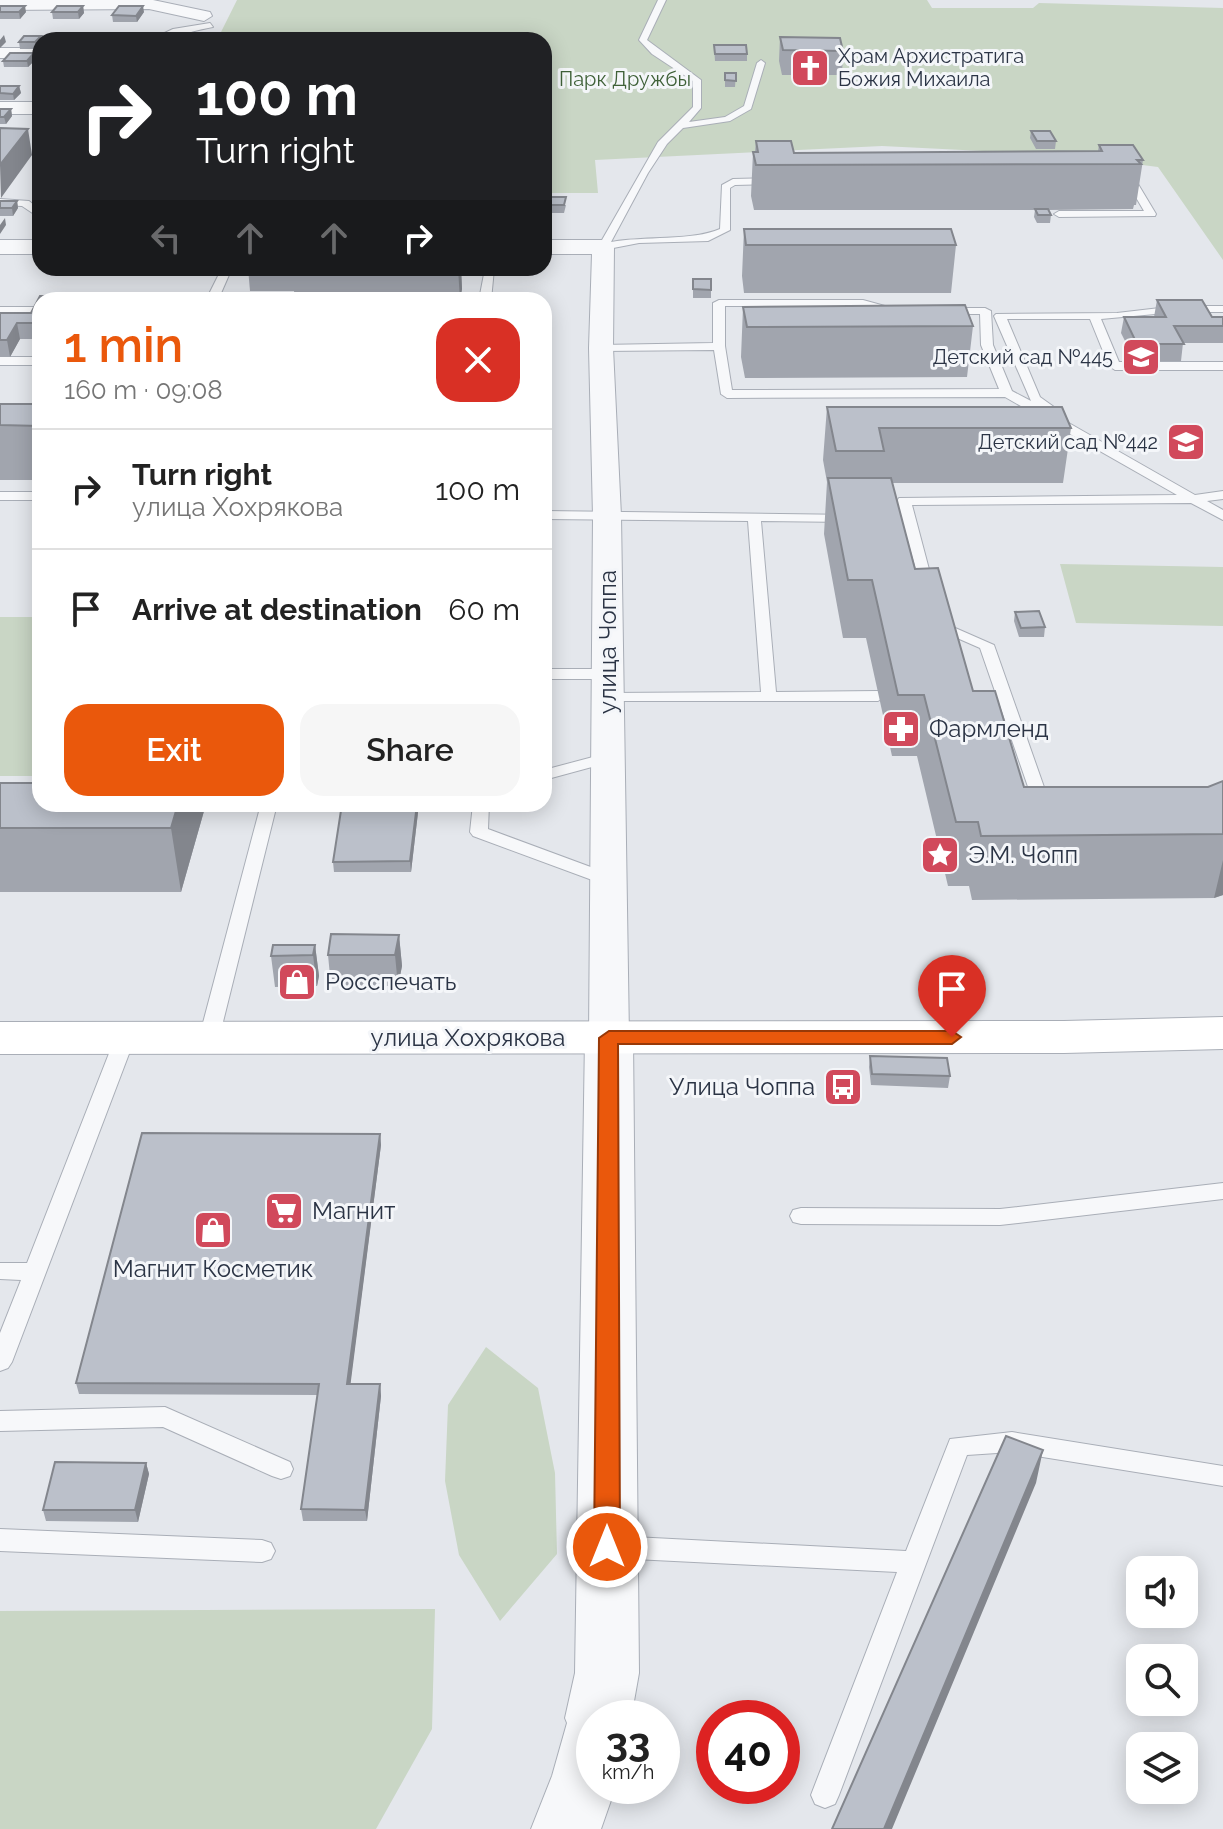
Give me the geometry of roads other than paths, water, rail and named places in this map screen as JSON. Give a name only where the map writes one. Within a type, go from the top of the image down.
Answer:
[{"type":"main road","name":"улица Хохрякова","points":[[0,1038],[1064,1037],[1223,1033]]},
{"type":"street","points":[[0,5],[149,4],[200,27],[224,2]]},
{"type":"street","points":[[0,53],[32,53]]},
{"type":"street","points":[[0,108],[32,108]]},
{"type":"street","points":[[0,247],[32,244]]},
{"type":"street","points":[[552,247],[603,247]]},
{"type":"street","name":"улица Чоппа","points":[[603,247],[601,348],[607,516],[609,1038]]},
{"type":"street","points":[[602,1700],[607,1673],[609,1038]]},
{"type":"street","points":[[566,1829],[576,1802]]},
{"type":"lane","points":[[603,247],[663,142],[697,108],[697,80],[688,71],[650,51],[643,40],[662,0]]},
{"type":"lane","points":[[176,24],[200,27]]},
{"type":"lane","points":[[683,125],[727,119],[748,107],[761,63]]},
{"type":"lane","points":[[603,247],[639,240],[708,238],[725,230],[725,187],[757,168]]},
{"type":"lane","points":[[1059,214],[1151,214],[1127,174],[1115,174]]},
{"type":"lane","points":[[733,182],[790,181]]},
{"type":"lane","points":[[0,202],[25,203],[32,209]]},
{"type":"lane","points":[[906,311],[890,311],[863,303],[719,303],[719,346],[727,394],[1007,393],[1223,516]]},
{"type":"lane","points":[[1219,499],[1035,399],[1000,316],[1094,316],[1177,309],[1223,309]]},
{"type":"lane","points":[[0,310],[32,310]]},
{"type":"lane","points":[[922,311],[985,311],[987,345],[1007,393]]},
{"type":"lane","points":[[1094,316],[1115,366],[1223,366]]},
{"type":"lane","points":[[601,348],[719,346]]},
{"type":"lane","points":[[0,361],[32,361]]},
{"type":"lane","points":[[0,496],[32,496]]},
{"type":"lane","points":[[1049,824],[997,695],[987,645],[936,623],[902,519],[904,501],[1219,499]]},
{"type":"lane","points":[[552,515],[863,518]]},
{"type":"lane","points":[[754,517],[769,697]]},
{"type":"lane","points":[[552,676],[608,686],[769,697],[878,696]]},
{"type":"lane","points":[[552,773],[608,758]]},
{"type":"lane","points":[[209,1038],[267,812]]},
{"type":"lane","points":[[480,812],[479,832],[609,880]]},
{"type":"lane","points":[[0,1362],[125,1038]]},
{"type":"lane","points":[[801,1216],[1000,1217],[1223,1191]]},
{"type":"lane","points":[[0,1271],[35,1272]]},
{"type":"lane","points":[[0,1421],[165,1417],[281,1469]]},
{"type":"lane","points":[[825,1795],[958,1446],[1012,1442],[1223,1476]]},
{"type":"lane","points":[[0,1540],[262,1551]]},
{"type":"lane","points":[[607,1547],[913,1562]]},
{"type":"place","name":"Храм Архистратига Божия Михаила","points":[[810,68]]},
{"type":"place","name":"Детский сад №445","points":[[1141,357]]},
{"type":"place","name":"Детский сад №442","points":[[1186,442]]},
{"type":"place","name":"Фармленд","points":[[901,729]]},
{"type":"place","name":"Э.М. Чопп","points":[[940,855]]},
{"type":"place","name":"Росспечать","points":[[297,982]]},
{"type":"place","name":"Улица Чоппа","points":[[843,1087]]},
{"type":"place","name":"Магнит","points":[[284,1211]]},
{"type":"place","name":"Магнит Косметик","points":[[213,1230]]},
{"type":"park label","name":"Парк Дружбы","points":[[625,79]]}]
